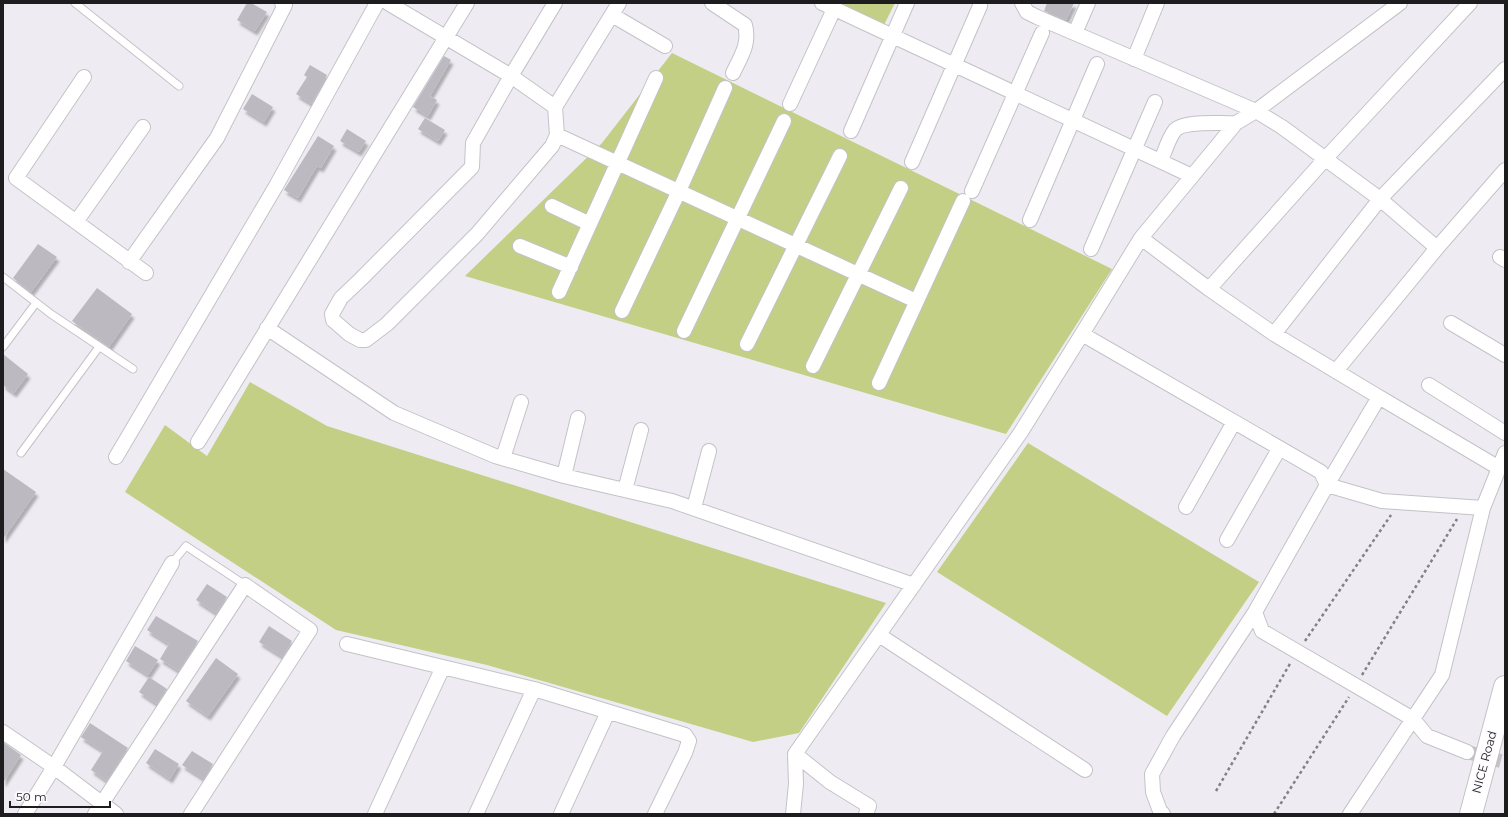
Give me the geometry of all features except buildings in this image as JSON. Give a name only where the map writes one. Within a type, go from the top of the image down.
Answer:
[{"type":"highway","name":"NICE Road","points":[[1471,814],[1505,687]]},
{"type":"street","points":[[116,457],[276,186],[377,3]]},
{"type":"street","points":[[388,3],[511,76],[555,107]]},
{"type":"street","points":[[198,442],[467,3]]},
{"type":"street","points":[[555,3],[511,76],[474,143],[472,167],[361,279],[346,292],[335,306],[332,314],[333,320],[349,334],[360,340],[366,340],[387,324],[477,234],[552,146],[558,134],[555,107],[615,9],[665,46]]},
{"type":"street","points":[[712,3],[745,25],[747,32],[746,45],[733,73]]},
{"type":"street","points":[[851,131],[907,3]]},
{"type":"street","points":[[1022,3],[1027,12],[1256,111],[1282,127],[1380,199],[1437,248]]},
{"type":"street","points":[[1075,33],[1088,3]]},
{"type":"street","points":[[1134,58],[1157,3]]},
{"type":"street","points":[[793,814],[796,784],[795,754],[1021,432],[1141,238],[1236,123],[1256,111],[1400,3]]},
{"type":"street","points":[[1209,289],[1325,159],[1470,3]]},
{"type":"street","points":[[129,262],[217,138],[285,4]]},
{"type":"street","points":[[790,104],[828,6],[1192,176]]},
{"type":"street","points":[[912,162],[980,6]]},
{"type":"street","points":[[972,191],[1042,33]]},
{"type":"street","points":[[1030,220],[1098,64]]},
{"type":"street","points":[[1274,334],[1380,199],[1505,69]]},
{"type":"street","points":[[84,77],[16,178],[146,273]]},
{"type":"street","points":[[559,292],[656,78]]},
{"type":"street","points":[[622,311],[679,191],[725,88]]},
{"type":"street","points":[[1091,249],[1155,102]]},
{"type":"street","points":[[684,331],[784,121]]},
{"type":"street","points":[[1161,161],[1167,144],[1176,129],[1190,123],[1236,123]]},
{"type":"street","points":[[76,222],[143,127]]},
{"type":"street","points":[[558,134],[916,301]]},
{"type":"street","points":[[747,344],[840,156]]},
{"type":"street","points":[[1336,371],[1437,248],[1505,170]]},
{"type":"street","points":[[813,366],[901,188]]},
{"type":"street","points":[[879,383],[963,201]]},
{"type":"street","points":[[552,206],[590,224]]},
{"type":"street","points":[[1141,238],[1209,289],[1274,334],[1499,468]]},
{"type":"street","points":[[520,246],[571,267]]},
{"type":"street","points":[[1451,323],[1505,356]]},
{"type":"street","points":[[267,328],[394,413],[503,458],[564,476],[672,501],[914,585]]},
{"type":"street","points":[[1082,334],[1321,472],[1327,485],[1382,502],[1483,508]]},
{"type":"street","points":[[1429,385],[1505,433]]},
{"type":"street","points":[[1163,814],[1160,811],[1153,792],[1152,774],[1173,736],[1255,612],[1379,397]]},
{"type":"street","points":[[503,458],[521,402]]},
{"type":"street","points":[[564,476],[578,418]]},
{"type":"street","points":[[1186,507],[1234,422]]},
{"type":"street","points":[[625,490],[641,430]]},
{"type":"street","points":[[1227,540],[1279,449]]},
{"type":"street","points":[[694,508],[709,451]]},
{"type":"street","points":[[1350,814],[1442,675],[1483,508],[1505,453]]},
{"type":"street","points":[[25,814],[54,767],[172,563]]},
{"type":"street","points":[[98,809],[245,585],[310,630],[191,814]]},
{"type":"street","points":[[1255,612],[1262,631],[1413,719],[1427,736],[1467,752]]},
{"type":"street","points":[[879,635],[1085,770]]},
{"type":"street","points":[[347,644],[534,689],[685,735],[689,741],[685,753],[655,814]]},
{"type":"street","points":[[375,814],[443,667]]},
{"type":"street","points":[[476,814],[534,689]]},
{"type":"street","points":[[561,814],[608,712]]},
{"type":"street","points":[[3,732],[54,767],[98,809],[116,814]]},
{"type":"street","points":[[795,754],[830,782],[869,806],[866,814]]},
{"type":"lane","points":[[75,3],[179,86]]},
{"type":"lane","points":[[3,277],[36,303],[133,369]]},
{"type":"lane","points":[[3,347],[36,303]]},
{"type":"lane","points":[[20,453],[99,347]]},
{"type":"lane","points":[[172,563],[186,546],[245,585]]},
{"type":"path","points":[[1274,814],[1356,685],[1465,507]]},
{"type":"green space","points":[[841,3],[895,3],[884,25]]},
{"type":"green space","points":[[672,53],[1112,269],[1006,434],[465,276],[602,143]]},
{"type":"green space","points":[[250,382],[327,426],[886,603],[799,733],[753,742],[487,665],[336,630],[125,492],[165,425],[207,456]]},
{"type":"green space","points":[[1028,443],[1259,582],[1167,716],[937,572]]},
{"type":"tunnel","points":[[1467,752],[1505,762]]}]
